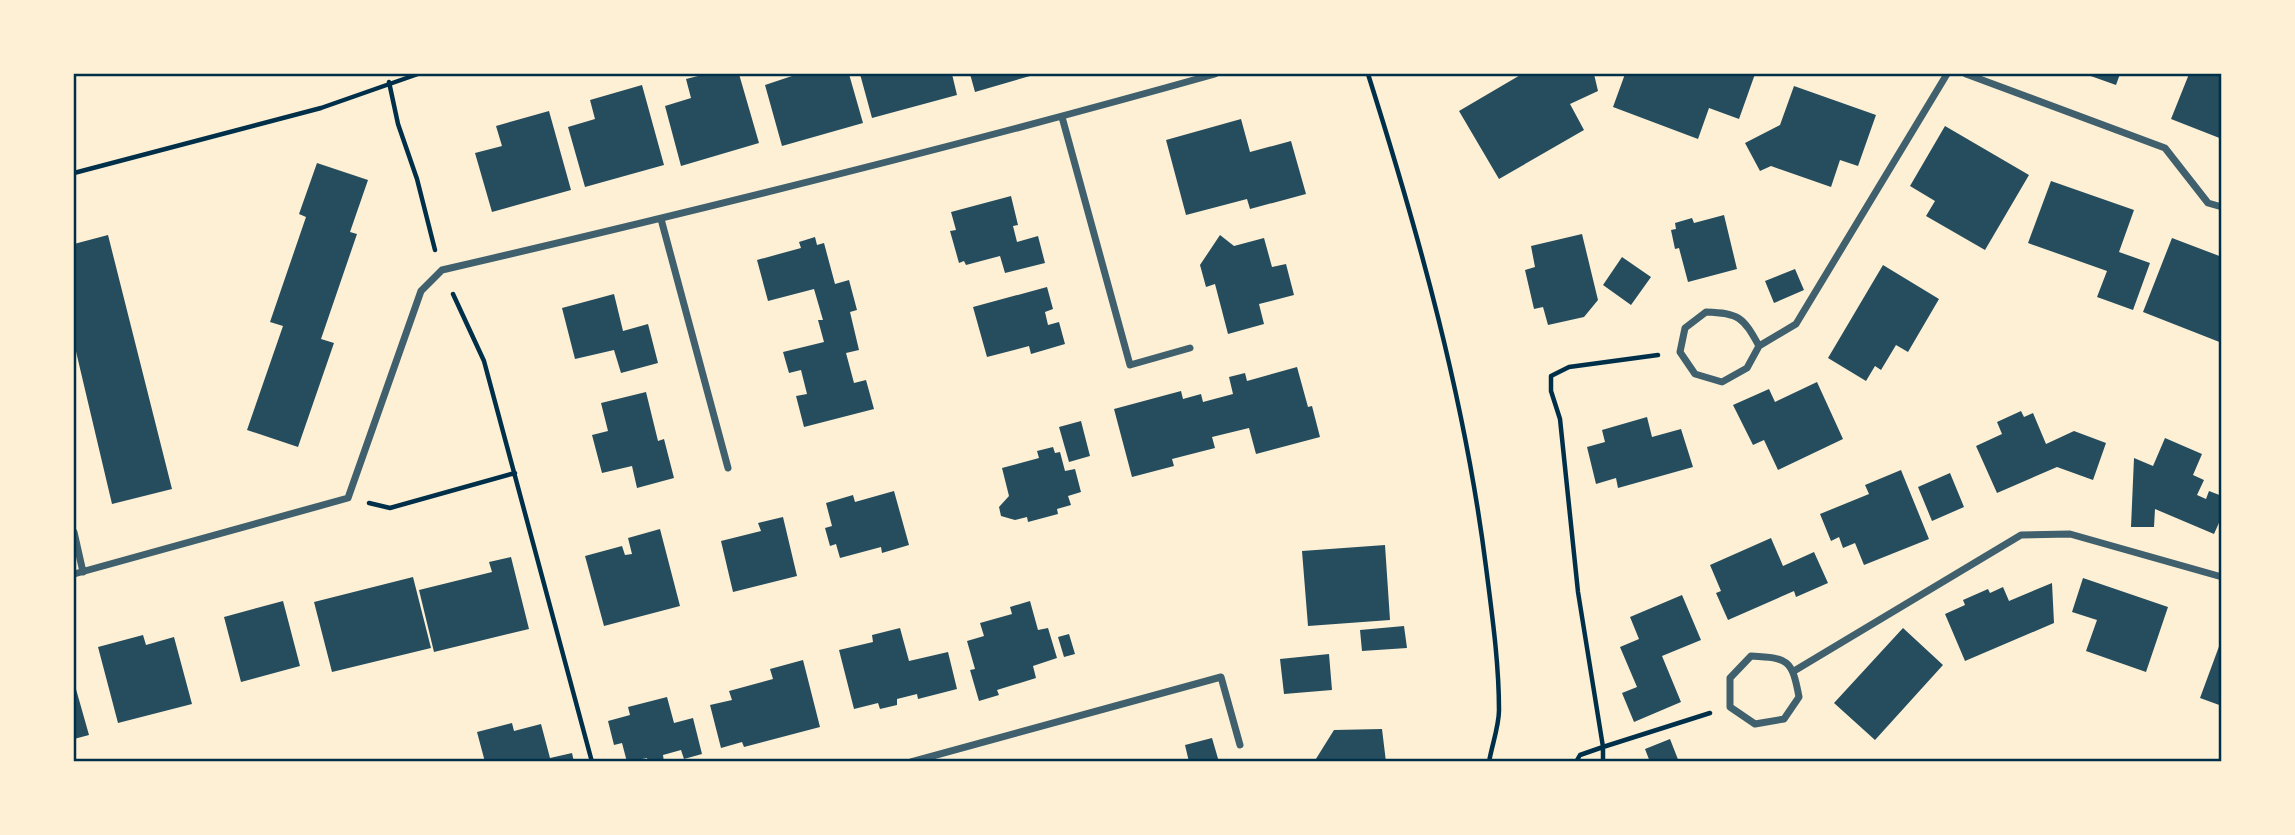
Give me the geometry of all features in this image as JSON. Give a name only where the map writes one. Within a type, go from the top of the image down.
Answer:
[{"type":"street","points":[[74,574],[348,498],[421,290],[442,270],[661,219],[1062,117],[1214,74]]},
{"type":"street","points":[[1759,346],[1749,328],[1732,313],[1706,312],[1685,328],[1680,352],[1695,374],[1722,382],[1747,368],[1759,346],[1796,324],[1947,74]]},
{"type":"street","points":[[1966,74],[2165,148],[2208,203],[2221,207]]},
{"type":"street","points":[[1062,117],[1130,365],[1190,348]]},
{"type":"street","points":[[661,219],[728,468]]},
{"type":"street","points":[[74,532],[83,572]]},
{"type":"street","points":[[1794,671],[2021,535],[2070,534],[2221,577]]},
{"type":"street","points":[[1751,656],[1779,657],[1794,671],[1799,697],[1784,719],[1755,724],[1730,707],[1730,678],[1751,656]]},
{"type":"street","points":[[911,761],[1221,677],[1240,745]]},
{"type":"path","points":[[74,173],[321,108],[418,74]]},
{"type":"path","points":[[1368,74],[1418,244],[1448,361],[1477,495],[1492,612],[1499,712],[1489,761]]},
{"type":"path","points":[[389,82],[398,124],[417,179],[442,270],[484,361],[592,761]]},
{"type":"path","points":[[1603,761],[1578,592],[1560,419],[1550,391],[1551,376],[1569,368],[1680,352]]},
{"type":"path","points":[[348,498],[390,508],[515,473]]},
{"type":"path","points":[[1576,761],[1580,755],[1730,707]]},
{"type":"building","points":[[706,74],[739,74],[759,143],[681,166],[665,106],[691,98],[686,79]]},
{"type":"building","points":[[798,74],[849,74],[863,123],[782,146],[765,85]]},
{"type":"building","points":[[860,74],[952,74],[957,95],[872,118]]},
{"type":"building","points":[[970,74],[1037,74],[975,92]]},
{"type":"building","points":[[1522,74],[1594,74],[1598,91],[1570,104],[1584,130],[1499,179],[1459,111]]},
{"type":"building","points":[[1625,74],[1755,74],[1739,119],[1709,108],[1698,139],[1613,107]]},
{"type":"building","points":[[2085,74],[2120,74],[2116,85]]},
{"type":"building","points":[[2189,74],[2222,74],[2222,139],[2171,119]]},
{"type":"building","points":[[642,85],[664,165],[585,187],[568,127],[595,119],[590,100]]},
{"type":"building","points":[[1794,86],[1876,115],[1858,166],[1840,160],[1831,187],[1771,166],[1760,171],[1745,143],[1780,125]]},
{"type":"building","points":[[549,111],[571,190],[492,212],[475,153],[502,146],[496,126]]},
{"type":"building","points":[[1241,119],[1250,152],[1291,141],[1306,194],[1250,209],[1247,199],[1186,215],[1166,140]]},
{"type":"building","points":[[1945,126],[2029,175],[1985,250],[1926,216],[1935,201],[1910,186]]},
{"type":"building","points":[[317,163],[368,180],[350,232],[357,234],[321,339],[334,343],[298,447],[247,430],[283,326],[270,322],[306,217],[299,214]]},
{"type":"building","points":[[2051,181],[2134,210],[2119,252],[2150,263],[2133,310],[2097,297],[2107,271],[2028,243]]},
{"type":"building","points":[[1011,196],[1018,225],[1013,226],[1017,242],[1038,236],[1045,263],[1005,273],[1000,256],[966,265],[964,261],[959,263],[950,231],[956,230],[951,212]]},
{"type":"building","points":[[1724,215],[1737,269],[1688,282],[1679,248],[1675,249],[1671,230],[1676,229],[1675,223],[1692,218],[1694,223]]},
{"type":"building","points":[[1582,234],[1598,300],[1584,317],[1548,325],[1543,307],[1534,309],[1525,270],[1535,267],[1531,246]]},
{"type":"building","points":[[108,235],[172,489],[112,504],[74,343],[74,244]]},
{"type":"building","points":[[1220,235],[1234,246],[1264,238],[1272,267],[1286,264],[1294,295],[1259,304],[1264,324],[1228,334],[1215,284],[1206,287],[1200,265]]},
{"type":"building","points":[[815,237],[817,245],[824,243],[835,284],[849,280],[857,310],[850,312],[859,350],[846,353],[854,383],[866,380],[874,409],[804,427],[796,396],[807,394],[801,370],[789,373],[783,352],[824,342],[818,320],[823,320],[814,289],[768,301],[757,260],[801,248],[799,242]]},
{"type":"building","points":[[2172,238],[2222,257],[2222,343],[2143,312]]},
{"type":"building","points":[[1622,257],[1651,277],[1631,305],[1603,285]]},
{"type":"building","points":[[1883,265],[1939,299],[1908,352],[1896,345],[1881,370],[1875,366],[1866,381],[1828,358]]},
{"type":"building","points":[[1795,269],[1804,290],[1774,303],[1765,281]]},
{"type":"building","points":[[1047,287],[1053,309],[1045,312],[1048,325],[1059,322],[1065,344],[1031,354],[1029,346],[987,357],[973,307]]},
{"type":"building","points":[[614,294],[623,331],[648,324],[658,363],[621,373],[614,350],[575,359],[562,308]]},
{"type":"building","points":[[1297,367],[1320,437],[1256,454],[1249,428],[1212,437],[1215,448],[1172,459],[1174,466],[1132,477],[1114,409],[1181,391],[1183,399],[1201,394],[1203,402],[1233,394],[1229,377],[1245,373],[1247,381]]},
{"type":"building","points":[[1817,382],[1843,439],[1778,470],[1764,440],[1753,445],[1733,405],[1769,389],[1775,402]]},
{"type":"building","points":[[646,392],[658,441],[664,439],[674,478],[637,488],[632,466],[602,473],[592,435],[608,431],[601,403]]},
{"type":"building","points":[[2021,411],[2024,417],[2033,413],[2046,444],[2074,431],[2106,443],[2093,480],[2057,467],[1997,493],[1976,446],[2002,434],[1997,422]]},
{"type":"building","points":[[1647,417],[1652,437],[1681,429],[1693,467],[1618,488],[1616,478],[1596,484],[1587,447],[1605,442],[1602,430]]},
{"type":"building","points":[[1081,421],[1090,456],[1069,462],[1059,427]]},
{"type":"building","points":[[2165,438],[2202,454],[2193,475],[2204,480],[2197,495],[2206,499],[2209,491],[2222,496],[2222,516],[2214,534],[2155,509],[2154,527],[2131,527],[2134,458],[2153,466]]},
{"type":"building","points":[[1053,447],[1055,453],[1060,452],[1065,471],[1075,469],[1081,492],[1068,496],[1071,505],[1057,509],[1058,514],[1028,522],[1027,517],[1015,520],[1001,516],[999,507],[1009,496],[1002,468],[1039,458],[1037,451]]},
{"type":"building","points":[[1901,470],[1929,539],[1864,565],[1855,543],[1843,548],[1839,537],[1831,541],[1820,514],[1869,494],[1865,485]]},
{"type":"building","points":[[1950,473],[1964,507],[1932,521],[1918,487]]},
{"type":"building","points":[[894,491],[909,545],[882,553],[881,547],[840,558],[836,544],[830,546],[825,528],[832,526],[826,503],[853,495],[855,502]]},
{"type":"building","points":[[783,517],[797,576],[733,592],[721,541],[761,531],[758,523]]},
{"type":"building","points":[[660,529],[680,606],[604,626],[585,556],[622,546],[625,555],[632,554],[628,538]]},
{"type":"building","points":[[1771,538],[1783,566],[1814,552],[1828,583],[1796,597],[1794,591],[1728,620],[1716,593],[1721,591],[1710,565]]},
{"type":"building","points":[[1385,545],[1390,620],[1308,626],[1302,551]]},
{"type":"building","points":[[511,557],[529,629],[434,652],[419,590],[492,572],[489,562]]},
{"type":"building","points":[[413,577],[431,648],[332,672],[314,602]]},
{"type":"building","points":[[2083,578],[2168,607],[2146,672],[2086,651],[2097,620],[2072,612]]},
{"type":"building","points":[[2052,583],[2054,623],[1965,661],[1945,614],[1965,605],[1963,600],[1988,589],[1990,593],[2003,587],[2009,601]]},
{"type":"building","points":[[1682,595],[1701,640],[1662,656],[1681,702],[1634,722],[1622,693],[1637,687],[1620,647],[1639,639],[1630,617]]},
{"type":"building","points":[[283,601],[300,666],[241,682],[224,617]]},
{"type":"building","points":[[1030,601],[1038,630],[1048,628],[1057,658],[1033,666],[1036,678],[997,690],[999,695],[979,701],[970,670],[975,669],[967,641],[984,636],[980,623],[1012,614],[1010,607]]},
{"type":"building","points":[[1404,626],[1407,648],[1362,651],[1360,630]]},
{"type":"building","points":[[900,628],[909,661],[948,652],[957,689],[918,699],[917,694],[897,699],[897,705],[880,709],[878,703],[854,709],[839,650],[873,642],[872,635]]},
{"type":"building","points":[[1903,628],[1943,665],[1875,740],[1834,703]]},
{"type":"building","points":[[1069,634],[1075,654],[1064,657],[1058,637]]},
{"type":"building","points":[[143,635],[146,645],[174,637],[192,704],[118,723],[98,647]]},
{"type":"building","points":[[2222,641],[2222,706],[2200,698]]},
{"type":"building","points":[[1329,654],[1332,690],[1284,694],[1280,659]]},
{"type":"building","points":[[803,660],[820,727],[744,747],[742,742],[721,748],[710,705],[732,700],[729,691],[773,679],[770,669]]},
{"type":"building","points":[[74,682],[89,735],[74,739]]},
{"type":"building","points":[[667,697],[674,723],[693,718],[702,754],[684,759],[681,750],[663,755],[664,762],[648,762],[647,758],[627,762],[622,743],[614,745],[608,721],[630,715],[628,707]]},
{"type":"building","points":[[512,723],[514,731],[541,724],[550,758],[572,753],[574,762],[485,762],[477,732]]},
{"type":"building","points":[[1382,729],[1386,762],[1314,762],[1334,730]]},
{"type":"building","points":[[1212,738],[1219,762],[1189,762],[1185,745]]},
{"type":"building","points":[[1670,739],[1679,762],[1650,762],[1645,749]]}]
